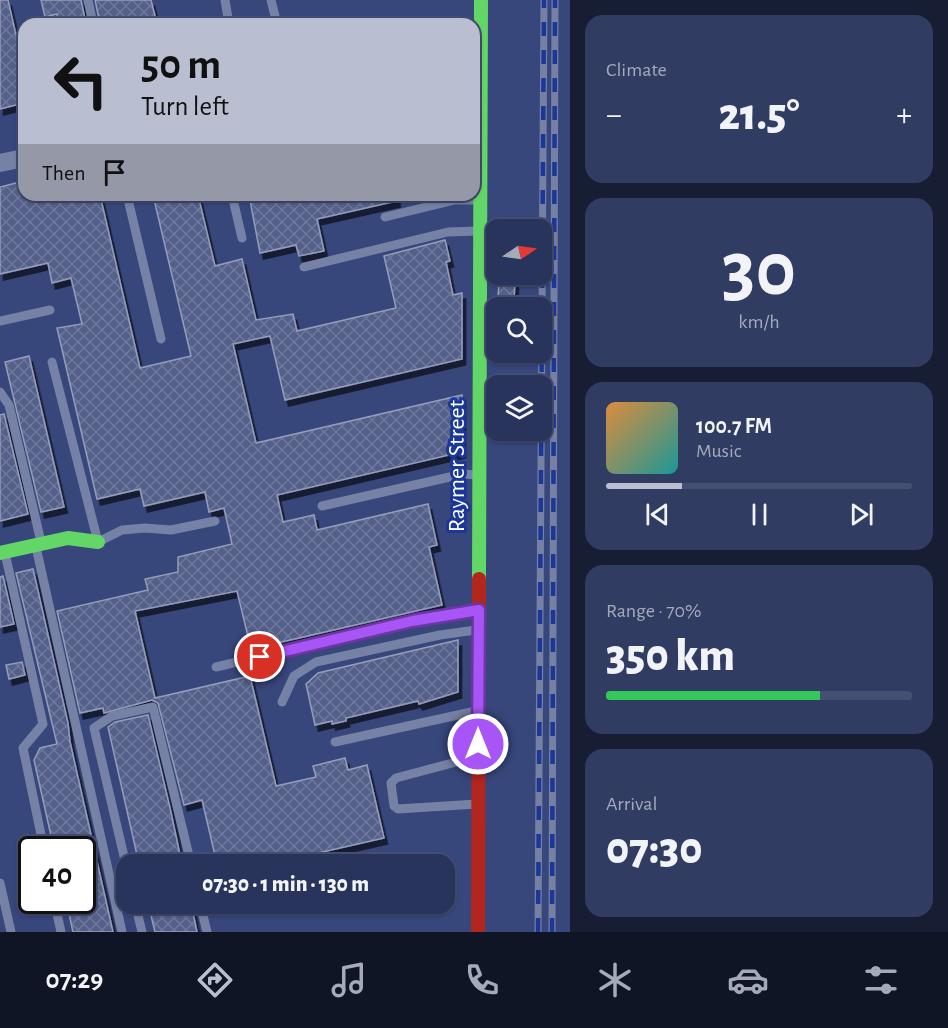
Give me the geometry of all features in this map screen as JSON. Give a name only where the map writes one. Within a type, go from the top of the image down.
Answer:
[{"type":"street","name":"Raymer Street","points":[[480,27],[482,0]]},
{"type":"street","points":[[0,163],[18,159]]},
{"type":"street","name":"Raymer Street","points":[[478,932],[480,200]]},
{"type":"street","points":[[2,552],[68,538],[98,542]]},
{"type":"lane","points":[[88,0],[92,18]]},
{"type":"lane","points":[[225,0],[228,18]]},
{"type":"lane","points":[[271,0],[276,18]]},
{"type":"lane","points":[[128,201],[161,339]]},
{"type":"lane","points":[[233,201],[242,238]]},
{"type":"lane","points":[[385,216],[451,201]]},
{"type":"lane","points":[[304,267],[448,232],[480,231]]},
{"type":"lane","points":[[0,321],[50,310]]},
{"type":"lane","points":[[52,362],[98,542],[122,530],[145,528],[171,530],[215,521]]},
{"type":"lane","points":[[0,392],[9,405],[122,932]]},
{"type":"lane","points":[[322,506],[463,474],[479,475]]},
{"type":"lane","points":[[2,552],[43,724],[23,748],[41,836]]},
{"type":"lane","points":[[216,667],[412,621],[479,610]]},
{"type":"lane","points":[[282,702],[286,689],[294,676],[316,662],[448,633],[479,630]]},
{"type":"lane","points":[[123,854],[94,728],[112,716],[153,706],[189,854]]},
{"type":"lane","points":[[335,742],[479,710]]},
{"type":"lane","points":[[478,762],[459,761],[396,778],[391,787],[394,806],[398,808],[478,804]]},
{"type":"lane","points":[[0,883],[11,932]]},
{"type":"lane","points":[[57,914],[61,932]]},
{"type":"lane","points":[[138,914],[142,932]]},
{"type":"lane","points":[[203,914],[207,932]]},
{"type":"building","points":[[0,0],[8,0],[18,44],[18,104],[0,109]]},
{"type":"building","points":[[41,0],[81,0],[85,18],[58,18],[57,14],[45,17]]},
{"type":"building","points":[[95,0],[151,0],[156,18],[99,18]]},
{"type":"building","points":[[18,182],[18,201],[101,201],[140,368],[191,356],[154,201],[199,201],[215,266],[242,259],[256,320],[293,314],[297,331],[396,308],[384,256],[445,240],[450,261],[446,262],[453,295],[462,293],[462,359],[285,400],[270,336],[233,344],[256,443],[462,395],[462,452],[277,495],[283,522],[314,515],[317,530],[428,504],[437,545],[429,547],[442,605],[251,649],[237,591],[135,611],[155,698],[250,676],[276,786],[316,777],[313,766],[345,758],[348,770],[367,765],[384,838],[314,854],[215,854],[202,800],[184,805],[158,703],[152,700],[104,713],[103,708],[80,713],[57,611],[148,590],[145,579],[178,572],[178,557],[232,544],[224,508],[209,512],[205,492],[144,506],[140,489],[97,499],[57,328],[82,324],[71,278],[52,283],[48,263],[0,274],[0,187]]},
{"type":"building","points":[[250,201],[397,201],[317,219],[324,251],[299,256],[296,245],[260,253]]},
{"type":"building","points":[[499,285],[515,285],[514,297],[498,297]]},
{"type":"building","points":[[29,356],[64,507],[41,512],[5,362]]},
{"type":"building","points":[[4,414],[28,514],[0,521],[0,415]]},
{"type":"building","points":[[33,569],[91,836],[51,836],[34,760],[40,748],[57,744],[16,573]]},
{"type":"building","points":[[3,576],[14,624],[0,627],[0,577]]},
{"type":"building","points":[[458,640],[458,692],[419,704],[418,701],[346,718],[346,721],[315,725],[306,684],[318,673]]},
{"type":"building","points":[[22,662],[25,675],[9,679],[6,665]]},
{"type":"building","points":[[148,715],[180,854],[137,854],[108,727],[115,722]]},
{"type":"building","points":[[96,857],[113,932],[73,932],[69,914],[96,914]]},
{"type":"building","points":[[151,914],[193,914],[197,932],[155,932]]},
{"type":"railway","points":[[538,932],[544,0]]},
{"type":"railway","points":[[552,932],[555,0]]},
{"type":"traffic: fast","points":[[479,579],[481,0]]},
{"type":"traffic: fast","points":[[0,553],[68,538],[98,542]]},
{"type":"traffic: jam","points":[[478,932],[479,579]]},
{"type":"route","points":[[260,657],[412,621],[479,610],[478,744]]}]
